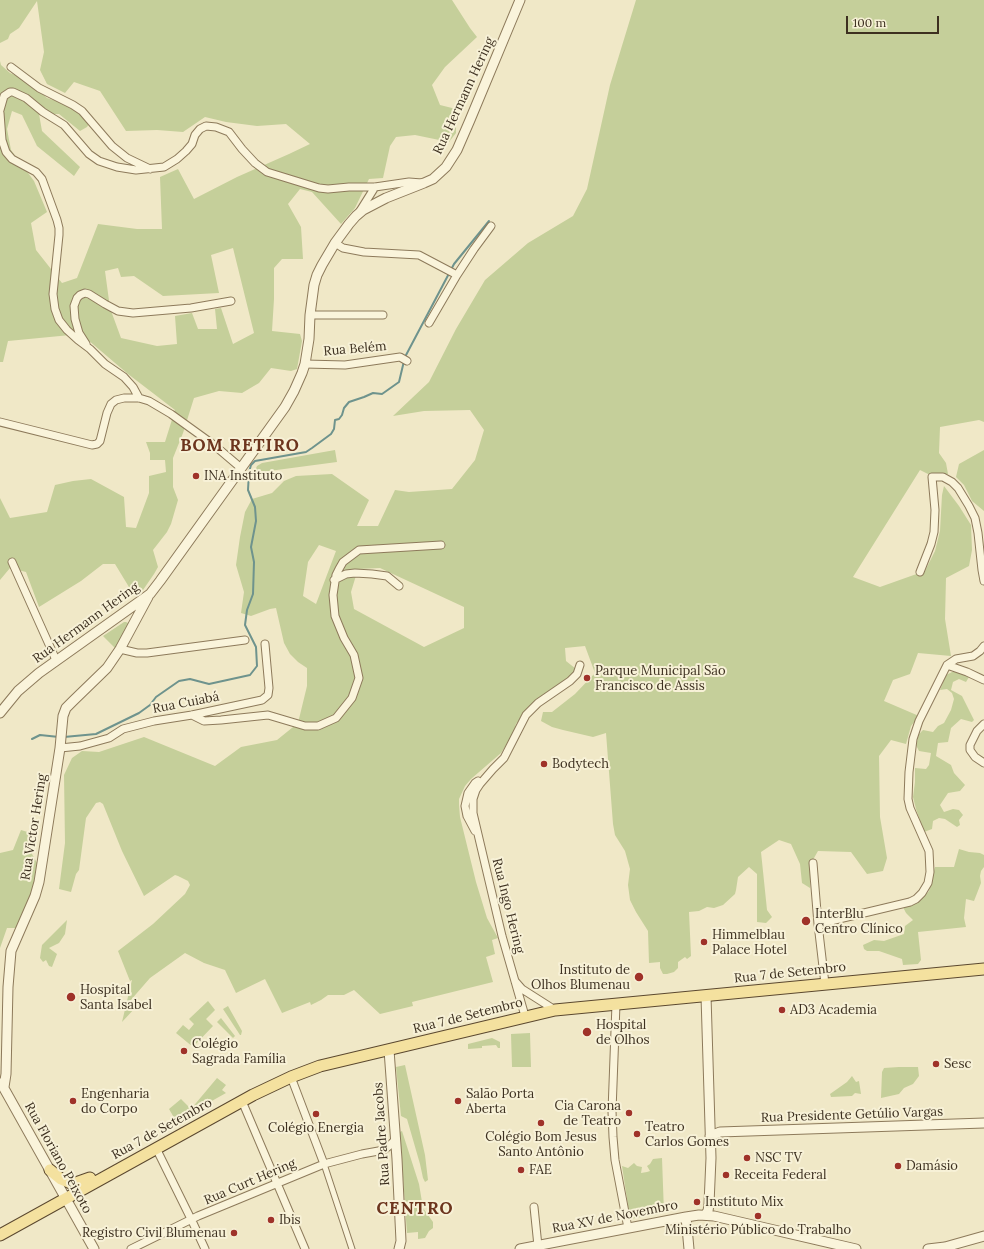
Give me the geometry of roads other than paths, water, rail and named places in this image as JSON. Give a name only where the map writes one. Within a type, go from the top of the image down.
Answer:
[{"type":"main road","name":"Rua 7 de Setembro","points":[[0,1235],[242,1101],[291,1077],[320,1066],[555,1010],[825,984],[981,972]]},
{"type":"main road","points":[[50,1170],[61,1179],[73,1184],[97,1175],[104,1177]]},
{"type":"street","name":"Rua Hermann Hering","points":[[0,713],[8,702],[38,673],[124,614],[150,594],[285,407],[299,382],[305,364],[309,339],[310,314],[314,285],[317,276],[335,243],[356,216],[376,202],[424,184],[433,179],[451,160],[494,64],[520,0]]},
{"type":"street","points":[[11,67],[39,88],[82,111],[112,146],[127,158],[152,169]]},
{"type":"street","points":[[139,398],[133,387],[124,377],[105,364],[67,330],[59,320],[55,309],[53,294],[59,228],[42,179],[36,172],[12,159],[6,152],[2,140],[0,112],[4,96],[10,92],[13,92],[26,98],[43,112],[64,125],[89,154],[99,161],[117,167],[136,170],[164,167],[186,151],[192,144],[195,135],[200,129],[206,126],[216,127],[229,132],[242,150],[255,164],[267,172],[319,188],[374,187],[409,182],[424,184]]},
{"type":"street","points":[[356,216],[374,187]]},
{"type":"street","points":[[429,323],[452,272],[474,249],[491,226]]},
{"type":"street","points":[[335,243],[343,248],[364,252],[419,255],[452,272]]},
{"type":"street","points":[[90,349],[79,334],[75,319],[74,306],[77,298],[85,293],[118,310],[133,313],[191,308],[231,301]]},
{"type":"street","points":[[310,314],[383,315]]},
{"type":"street","name":"Rua Belém","points":[[305,364],[345,365],[400,357],[407,361]]},
{"type":"street","points":[[0,422],[92,445],[98,444],[111,404],[116,400],[124,398],[139,398],[149,401],[171,414],[214,445],[241,468]]},
{"type":"street","points":[[920,572],[934,532],[935,510],[932,477],[943,477],[952,482],[958,488],[975,518],[984,582]]},
{"type":"street","points":[[192,715],[204,721],[268,715],[305,726],[318,726],[336,718],[352,698],[359,678],[354,655],[344,638],[335,616],[333,595],[334,580],[339,568],[359,550],[441,545]]},
{"type":"street","points":[[12,562],[56,660]]},
{"type":"street","points":[[334,580],[346,574],[372,574],[387,576],[399,586]]},
{"type":"street","name":"Rua Victor Hering","points":[[1,1086],[6,1074],[8,981],[11,951],[35,896],[39,882],[61,741],[63,716],[66,708],[108,668],[134,625],[150,594]]},
{"type":"street","points":[[124,614],[129,617],[134,625]]},
{"type":"street","points":[[120,649],[137,653],[147,653],[245,640]]},
{"type":"street","name":"Rua Cuiabá","points":[[61,741],[80,746],[109,738],[123,729],[154,721],[192,715],[262,700],[268,695],[269,688],[265,644]]},
{"type":"street","points":[[818,924],[910,902],[922,893],[928,883],[930,872],[929,851],[910,808],[908,799],[909,772],[913,739],[916,729],[947,665],[956,659],[973,656],[984,646]]},
{"type":"street","name":"Rua Ingo Hering","points":[[525,1016],[502,936],[474,814],[473,798],[476,790],[487,775],[504,758],[526,715],[538,702],[562,687],[577,674],[580,665]]},
{"type":"street","points":[[947,665],[984,680]]},
{"type":"street","points":[[984,724],[977,731],[970,745],[970,750],[975,757],[984,763]]},
{"type":"street","points":[[813,863],[825,984]]},
{"type":"street","points":[[515,981],[522,988],[555,1010]]},
{"type":"street","points":[[706,996],[710,1132],[709,1216]]},
{"type":"street","points":[[616,1004],[612,1111],[613,1137],[615,1160],[628,1228]]},
{"type":"street","name":"Rua Padre Jacobs","points":[[389,1050],[402,1246]]},
{"type":"street","points":[[291,1077],[324,1164],[352,1249]]},
{"type":"street","name":"Rua Floriano Peixoto","points":[[1,1086],[94,1249]]},
{"type":"street","points":[[242,1101],[305,1249]]},
{"type":"street","name":"Rua Presidente Getúlio Vargas","points":[[710,1132],[984,1124]]},
{"type":"street","points":[[396,1139],[384,1150],[397,1159]]},
{"type":"street","points":[[156,1148],[192,1219],[205,1249]]},
{"type":"street","name":"Rua Curt Hering","points":[[131,1249],[192,1219],[324,1164],[384,1150]]},
{"type":"street","points":[[534,1207],[538,1246]]},
{"type":"street","name":"Rua XV de Novembro","points":[[520,1249],[686,1217],[709,1216],[856,1249]]},
{"type":"street","points":[[686,1217],[689,1249]]},
{"type":"street","points":[[928,1249],[945,1247],[984,1236]]},
{"type":"waterway","points":[[405,357],[454,264],[489,221]]},
{"type":"waterway","points":[[64,737],[96,734],[139,713],[150,705],[156,697],[179,681],[190,679],[209,684],[250,675],[257,666],[256,647],[245,625],[247,610],[253,594],[254,562],[251,547],[256,521],[255,507],[248,490],[251,465],[255,461],[306,452],[312,448],[331,434],[334,429],[335,420],[339,419],[344,408],[349,402],[373,393],[382,394],[399,382],[404,361]]},
{"type":"waterway","points":[[32,739],[40,735],[59,737]]},
{"type":"place","name":"INA Instituto","points":[[196,476]]},
{"type":"place","name":"Parque Municipal São Francisco de Assis","points":[[587,678]]},
{"type":"place","name":"Bodytech","points":[[544,764]]},
{"type":"place","name":"InterBlu Centro Clínico","points":[[806,921]]},
{"type":"place","name":"Himmelblau Palace Hotel","points":[[704,942]]},
{"type":"place","name":"Instituto de Olhos Blumenau","points":[[639,977]]},
{"type":"place","name":"Hospital Santa Isabel","points":[[71,997]]},
{"type":"place","name":"AD3 Academia","points":[[782,1010]]},
{"type":"place","name":"Hospital de Olhos","points":[[587,1032]]},
{"type":"place","name":"Colégio Sagrada Família","points":[[184,1051]]},
{"type":"place","name":"Sesc","points":[[936,1064]]},
{"type":"place","name":"Engenharia do Corpo","points":[[73,1101]]},
{"type":"place","name":"Salão Porta Aberta","points":[[458,1101]]},
{"type":"place","name":"Cia Carona de Teatro","points":[[629,1113]]},
{"type":"place","name":"Colégio Energia","points":[[316,1114]]},
{"type":"place","name":"Colégio Bom Jesus Santo Antônio","points":[[541,1123]]},
{"type":"place","name":"Teatro Carlos Gomes","points":[[637,1134]]},
{"type":"place","name":"NSC TV","points":[[747,1158]]},
{"type":"place","name":"Damásio","points":[[898,1166]]},
{"type":"place","name":"FAE","points":[[521,1170]]},
{"type":"place","name":"Receita Federal","points":[[726,1175]]},
{"type":"place","name":"Instituto Mix","points":[[697,1202]]},
{"type":"place","name":"Ministério Público do Trabalho","points":[[758,1216]]},
{"type":"place","name":"Ibis","points":[[271,1220]]},
{"type":"place","name":"Registro Civil Blumenau","points":[[234,1233]]},
{"type":"district","name":"BOM RETIRO","points":[[240,446]]},
{"type":"district","name":"CENTRO","points":[[415,1209]]}]
